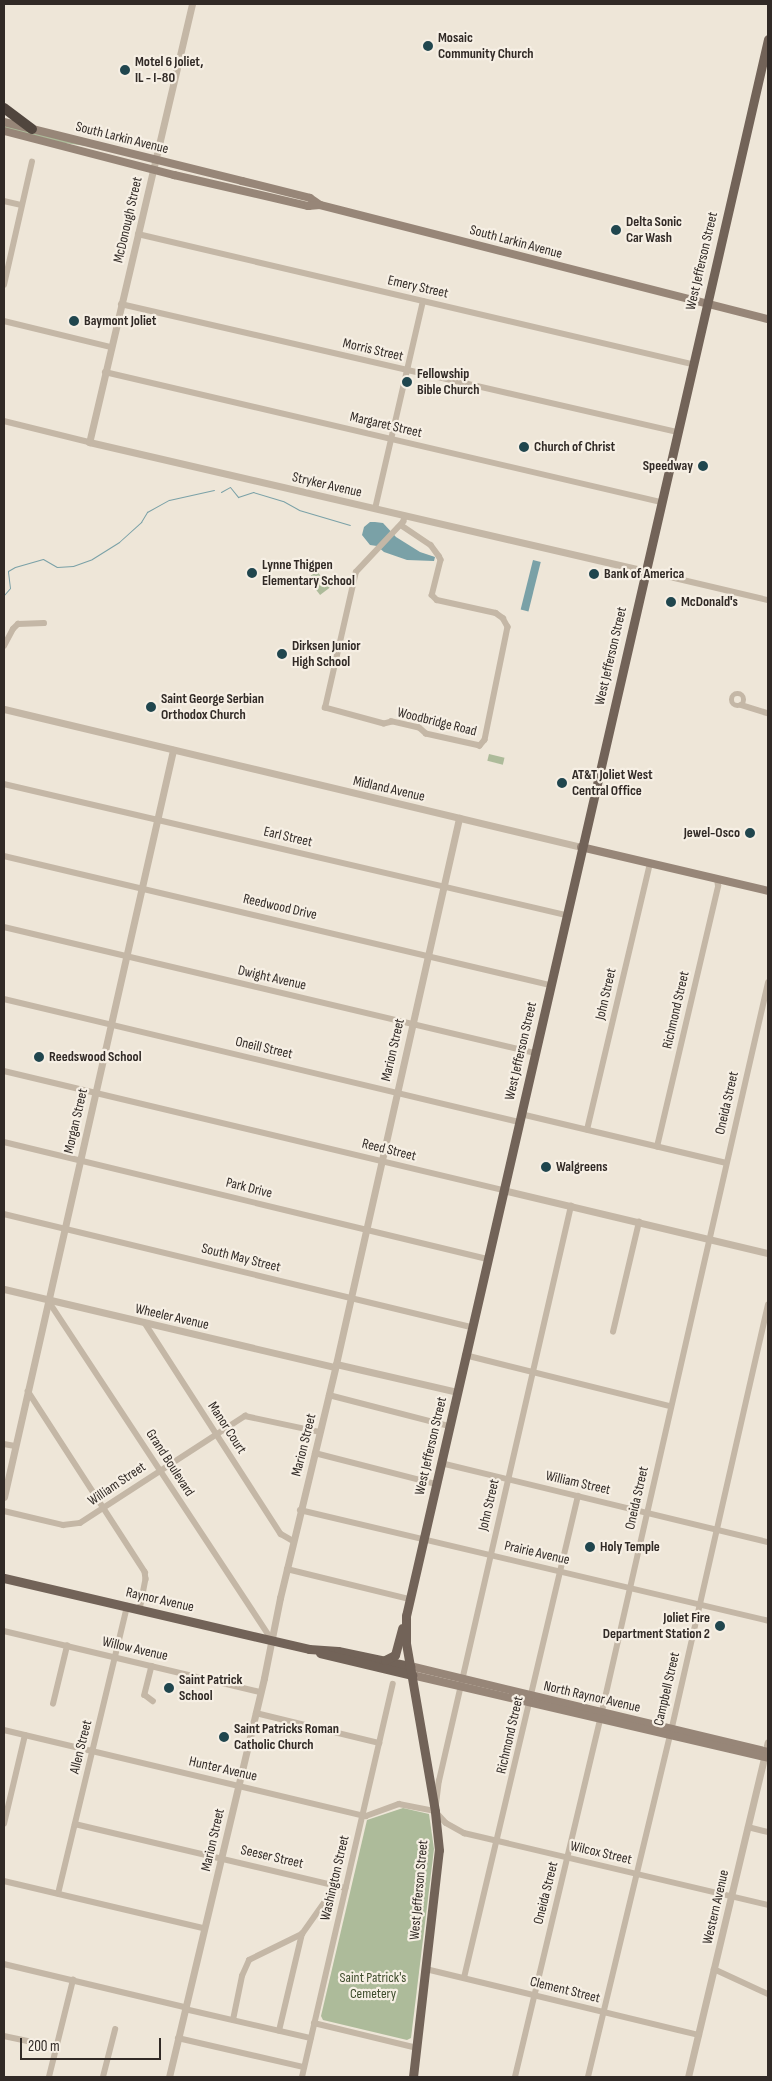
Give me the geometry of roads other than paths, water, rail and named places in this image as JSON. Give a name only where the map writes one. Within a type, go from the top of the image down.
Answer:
[{"type":"highway","points":[[4,108],[32,129]]},
{"type":"main road","name":"West Jefferson Street","points":[[414,2077],[439,1850],[435,1811],[405,1632],[406,1616],[768,39]]},
{"type":"main road","name":"South Larkin Avenue","points":[[4,122],[310,198],[320,205]]},
{"type":"main road","name":"South Larkin Avenue","points":[[4,131],[153,170],[308,206],[320,205],[706,305],[768,319]]},
{"type":"main road","name":"Midland Avenue","points":[[582,848],[768,891]]},
{"type":"main road","name":"Raynor Avenue","points":[[4,1578],[272,1640],[309,1649],[324,1655],[411,1670]]},
{"type":"main road","points":[[383,1660],[395,1656],[406,1616]]},
{"type":"main road","name":"Raynor Avenue","points":[[309,1649],[338,1651],[383,1660],[411,1670]]},
{"type":"main road","name":"North Raynor Avenue","points":[[411,1670],[461,1682],[532,1695],[601,1716]]},
{"type":"main road","name":"North Raynor Avenue","points":[[461,1682],[530,1704],[601,1716],[767,1755]]},
{"type":"street","name":"McDonough Street","points":[[89,442],[192,4]]},
{"type":"street","points":[[4,285],[32,162]]},
{"type":"street","points":[[4,201],[22,205]]},
{"type":"street","name":"Emery Street","points":[[138,234],[692,364]]},
{"type":"street","points":[[375,509],[423,301]]},
{"type":"street","name":"Morris Street","points":[[121,304],[677,432]]},
{"type":"street","points":[[4,321],[111,347]]},
{"type":"street","name":"Margaret Street","points":[[105,372],[661,502]]},
{"type":"street","name":"Stryker Avenue","points":[[4,421],[645,571]]},
{"type":"street","name":"Woodbridge Road","points":[[401,524],[431,545],[440,556],[441,560],[432,595],[437,600],[496,614],[503,618],[508,627],[485,740],[480,746],[426,734],[419,728],[392,722],[384,724],[325,708],[356,572],[394,533],[405,516]]},
{"type":"street","points":[[645,571],[768,600]]},
{"type":"street","points":[[4,646],[13,629],[18,624],[44,622]]},
{"type":"street","points":[[741,705],[768,714]]},
{"type":"street","name":"Midland Avenue","points":[[4,709],[582,848]]},
{"type":"street","name":"Morgan Street","points":[[4,1497],[173,750]]},
{"type":"street","name":"Earl Street","points":[[4,784],[566,915]]},
{"type":"street","name":"Marion Street","points":[[169,2077],[203,1928],[222,1858],[256,1713],[300,1510],[352,1297],[396,1093],[459,818]]},
{"type":"street","name":"Reedwood Drive","points":[[4,856],[550,985]]},
{"type":"street","name":"John Street","points":[[587,1130],[650,863]]},
{"type":"street","name":"Richmond Street","points":[[657,1147],[718,886],[717,879]]},
{"type":"street","name":"Dwight Avenue","points":[[4,927],[535,1053]]},
{"type":"street","name":"Oneida Street","points":[[515,2077],[601,1716],[708,1239],[768,983]]},
{"type":"street","name":"Oneill Street","points":[[4,999],[396,1093],[587,1130],[726,1163]]},
{"type":"street","name":"Reed Street","points":[[4,1071],[768,1253]]},
{"type":"street","name":"Park Drive","points":[[4,1142],[488,1259]]},
{"type":"street","name":"John Street","points":[[435,1811],[439,1781],[461,1682],[531,1372],[571,1206]]},
{"type":"street","name":"South May Street","points":[[4,1214],[472,1327]]},
{"type":"street","points":[[613,1332],[639,1222]]},
{"type":"street","name":"Wheeler Avenue","points":[[4,1289],[145,1323],[457,1392]]},
{"type":"street","name":"Grand Boulevard","points":[[48,1300],[272,1640]]},
{"type":"street","name":"Campbell Street","points":[[588,2077],[700,1605],[768,1305]]},
{"type":"street","name":"Manor Court","points":[[145,1323],[281,1534],[293,1541]]},
{"type":"street","points":[[466,1356],[670,1406]]},
{"type":"street","points":[[28,1391],[145,1572],[146,1579],[140,1609]]},
{"type":"street","points":[[329,1395],[449,1426]]},
{"type":"street","name":"William Street","points":[[4,1511],[72,1526],[80,1523],[245,1416],[320,1432]]},
{"type":"street","points":[[4,1444],[15,1446]]},
{"type":"street","points":[[315,1454],[436,1484]]},
{"type":"street","name":"William Street","points":[[441,1463],[768,1542]]},
{"type":"street","name":"Richmond Street","points":[[464,1978],[578,1496]]},
{"type":"street","name":"Prairie Avenue","points":[[300,1510],[768,1622]]},
{"type":"street","points":[[287,1569],[410,1600]]},
{"type":"street","name":"Allen Street","points":[[58,1894],[127,1606]]},
{"type":"street","name":"Willow Avenue","points":[[4,1631],[260,1692]]},
{"type":"street","points":[[53,1704],[67,1646]]},
{"type":"street","points":[[152,1666],[146,1695],[154,1701]]},
{"type":"street","name":"Washington Street","points":[[302,2077],[393,1684]]},
{"type":"street","points":[[256,1713],[380,1743]]},
{"type":"street","name":"Hunter Avenue","points":[[4,1730],[363,1815],[370,1815],[399,1804],[435,1811]]},
{"type":"street","points":[[4,1824],[25,1735]]},
{"type":"street","name":"Western Avenue","points":[[689,2077],[767,1755],[768,1742]]},
{"type":"street","name":"Wilcox Street","points":[[435,1811],[446,1823],[455,1829],[768,1906]]},
{"type":"street","name":"Seeser Street","points":[[75,1824],[346,1888]]},
{"type":"street","points":[[748,1828],[768,1832]]},
{"type":"street","points":[[4,1881],[203,1928]]},
{"type":"street","points":[[279,2031],[302,1934],[336,1886]]},
{"type":"street","points":[[232,2020],[242,1976],[249,1960],[302,1934]]},
{"type":"street","points":[[4,1964],[311,2038]]},
{"type":"street","name":"Clement Street","points":[[426,1969],[699,2035]]},
{"type":"street","points":[[714,1969],[768,1994]]},
{"type":"street","points":[[49,2077],[72,1980]]},
{"type":"street","points":[[314,2023],[417,2048]]},
{"type":"street","points":[[103,2077],[115,2030]]},
{"type":"street","points":[[4,2036],[28,2042]]},
{"type":"street","points":[[178,2038],[304,2067]]},
{"type":"water","points":[[370,522],[383,523],[396,537],[420,552],[435,557],[434,561],[407,560],[384,552],[377,546],[370,545],[362,535],[364,527]]},
{"type":"water","points":[[533,560],[541,562],[528,611],[521,609]]},
{"type":"waterway","points":[[221,492],[230,487],[238,497],[253,492],[283,501],[299,510],[350,525]]},
{"type":"waterway","points":[[4,595],[10,588],[8,571],[15,567],[43,559],[57,567],[73,566],[92,559],[119,542],[141,522],[147,512],[169,500],[214,490]]},
{"type":"place","name":"Mosaic Community Church","points":[[428,46]]},
{"type":"place","name":"Motel 6 Joliet, IL - I-80","points":[[125,70]]},
{"type":"place","name":"Delta Sonic Car Wash","points":[[616,230]]},
{"type":"place","name":"Baymont Joliet","points":[[74,321]]},
{"type":"place","name":"Fellowship Bible Church","points":[[407,382]]},
{"type":"place","name":"Church of Christ","points":[[524,447]]},
{"type":"place","name":"Speedway","points":[[703,466]]},
{"type":"place","name":"Lynne Thigpen Elementary School","points":[[252,573]]},
{"type":"place","name":"Bank of America","points":[[594,574]]},
{"type":"place","name":"McDonald's","points":[[671,602]]},
{"type":"place","name":"Dirksen Junior High School","points":[[282,654]]},
{"type":"place","name":"Saint George Serbian Orthodox Church","points":[[151,707]]},
{"type":"place","name":"AT&T Joliet West Central Office","points":[[562,783]]},
{"type":"place","name":"Jewel-Osco","points":[[750,833]]},
{"type":"place","name":"Reedswood School","points":[[39,1057]]},
{"type":"place","name":"Walgreens","points":[[546,1167]]},
{"type":"place","name":"Holy Temple","points":[[590,1547]]},
{"type":"place","name":"Joliet Fire Department Station 2","points":[[720,1626]]},
{"type":"place","name":"Saint Patrick School","points":[[169,1688]]},
{"type":"place","name":"Saint Patricks Roman Catholic Church","points":[[224,1737]]},
{"type":"park label","name":"Saint Patrick's Cemetery","points":[[373,1986]]}]
